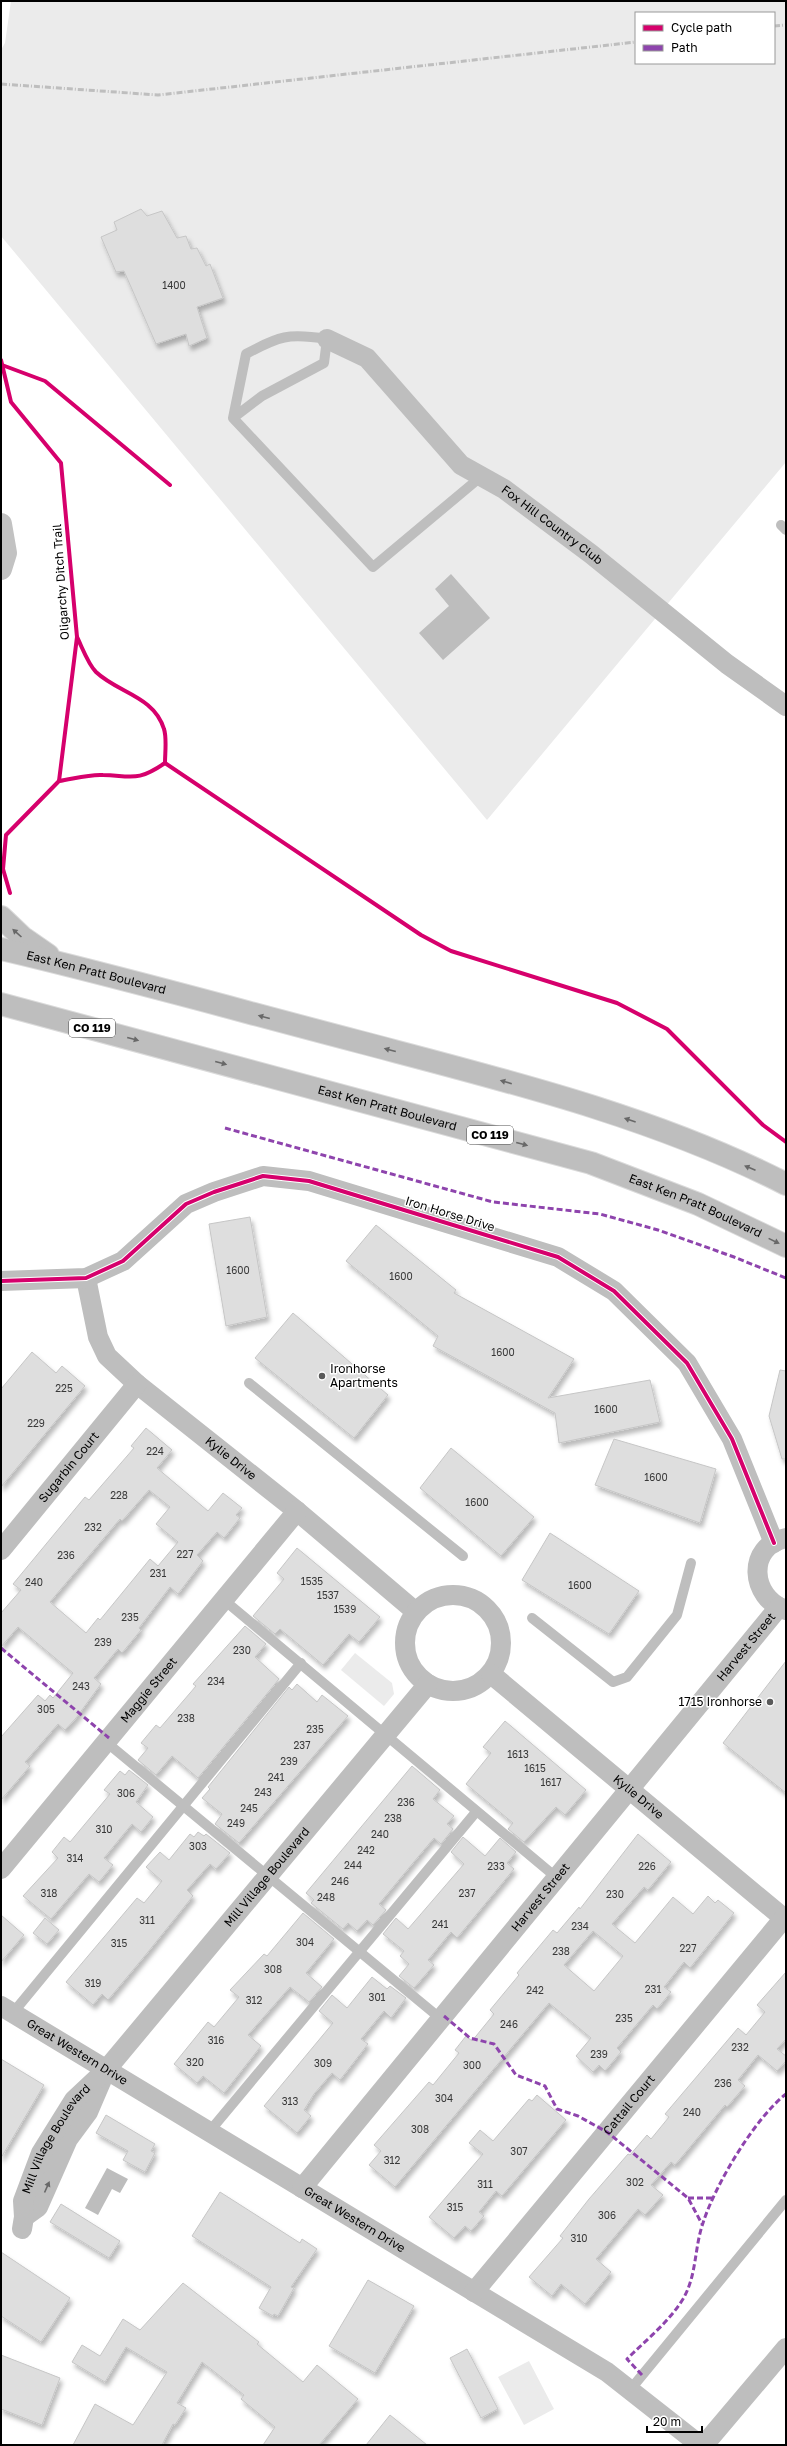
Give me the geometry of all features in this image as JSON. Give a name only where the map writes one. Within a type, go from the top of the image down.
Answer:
[{"type":"highway","points":[[1,917],[22,937],[58,963]]},
{"type":"highway","name":"East Ken Pratt Boulevard","points":[[1,948],[569,1099],[669,1133],[786,1184]]},
{"type":"highway","name":"East Ken Pratt Boulevard","points":[[1,1004],[591,1163],[698,1204],[786,1246]]},
{"type":"highway","points":[[1,1016],[45,1016]]},
{"type":"main road","points":[[1,524],[6,553],[1,569]]},
{"type":"street","name":"Fox Hill Country Club","points":[[327,339],[367,358],[461,465],[483,476],[591,554],[726,664],[786,706]]},
{"type":"street","name":"Iron Horse Drive","points":[[1,1281],[86,1278],[123,1261],[186,1204],[214,1192],[263,1176],[309,1181],[558,1258],[614,1290],[687,1363],[732,1438],[780,1540]]},
{"type":"street","name":"Kylie Drive","points":[[86,1278],[98,1336],[107,1356],[137,1384],[297,1510],[416,1612]]},
{"type":"street","name":"Sugarbin Court","points":[[1,1550],[137,1384]]},
{"type":"street","name":"Maggie Street","points":[[1,1869],[297,1510]]},
{"type":"street","points":[[780,1540],[762,1555],[757,1572],[758,1581],[765,1597],[782,1609]]},
{"type":"street","points":[[454,1594],[471,1598],[485,1606],[496,1618],[502,1634],[502,1651],[496,1667],[491,1674],[474,1688],[457,1692],[440,1690],[428,1684],[413,1669],[406,1654],[405,1637],[410,1621],[416,1612],[437,1597],[454,1594]]},
{"type":"street","name":"Harvest Street","points":[[302,2188],[557,1878],[627,1790],[782,1609]]},
{"type":"street","name":"Kylie Drive","points":[[491,1674],[627,1790],[785,1919]]},
{"type":"street","name":"Mill Village Boulevard","points":[[23,2223],[22,2201],[41,2153],[74,2100],[106,2070],[428,1684]]},
{"type":"street","name":"Cattail Court","points":[[474,2292],[785,1919]]},
{"type":"street","name":"Great Western Drive","points":[[7,2010],[607,2372],[700,2445]]},
{"type":"street","points":[[704,2445],[786,2348]]},
{"type":"lane","points":[[298,334],[327,339],[324,363],[262,396],[233,418],[246,354],[274,338],[298,334]]},
{"type":"lane","points":[[233,418],[373,567],[483,476]]},
{"type":"lane","points":[[249,1383],[463,1556]]},
{"type":"lane","points":[[532,1618],[612,1682],[620,1681],[627,1677],[677,1615],[691,1563]]},
{"type":"lane","points":[[224,1600],[387,1734],[476,1812],[557,1878]]},
{"type":"lane","points":[[7,2010],[183,1805],[301,1663]]},
{"type":"lane","points":[[106,1742],[441,2019]]},
{"type":"lane","points":[[209,2132],[476,1812]]},
{"type":"lane","points":[[630,2390],[786,2200]]},
{"type":"shaded area","points":[[11,1],[786,1],[786,462],[487,820],[1,236],[1,50],[5,43]]},
{"type":"shaded area","points":[[451,574],[490,618],[443,660],[419,633],[449,606],[435,589]]},
{"type":"shaded area","points":[[355,1653],[392,1683],[394,1694],[384,1706],[341,1670]]},
{"type":"shaded area","points":[[107,2168],[128,2179],[120,2193],[112,2189],[98,2215],[85,2208]]},
{"type":"shaded area","points":[[529,2361],[554,2409],[524,2425],[498,2377]]},
{"type":"building","points":[[141,209],[147,216],[162,211],[177,238],[186,236],[191,249],[197,248],[206,266],[210,264],[223,298],[197,307],[207,338],[189,346],[186,334],[156,344],[124,271],[116,272],[101,237],[117,230],[114,222]]},
{"type":"building","points":[[250,1217],[267,1317],[226,1326],[209,1224]]},
{"type":"building","points":[[376,1225],[456,1290],[454,1293],[574,1359],[548,1398],[650,1380],[660,1422],[559,1443],[555,1413],[433,1346],[438,1336],[346,1261]]},
{"type":"building","name":"Ironhorse Apartments","points":[[293,1313],[388,1395],[354,1438],[255,1358]]},
{"type":"building","points":[[32,1352],[56,1373],[62,1366],[85,1386],[1,1487],[1,1389]]},
{"type":"building","points":[[780,1370],[786,1371],[786,1459],[782,1459],[769,1416]]},
{"type":"building","points":[[146,1428],[172,1450],[157,1468],[208,1511],[223,1493],[242,1508],[236,1515],[240,1518],[224,1538],[217,1532],[197,1555],[203,1561],[178,1594],[170,1587],[139,1628],[141,1630],[122,1653],[118,1649],[94,1678],[101,1684],[76,1718],[65,1730],[58,1724],[25,1762],[30,1766],[1,1800],[1,1737],[38,1695],[45,1701],[50,1695],[53,1698],[73,1673],[18,1627],[1,1647],[1,1613],[21,1590],[13,1584],[85,1497],[89,1500],[134,1448],[131,1446]],"holes":[[[149,1490],[170,1507],[156,1524],[178,1542],[158,1566],[150,1559],[100,1620],[98,1618],[86,1633],[50,1602],[120,1519],[122,1521]]]},
{"type":"building","points":[[614,1439],[716,1469],[700,1523],[595,1485]]},
{"type":"building","points":[[451,1448],[534,1517],[501,1556],[420,1488]]},
{"type":"building","points":[[550,1533],[639,1591],[609,1634],[522,1580]]},
{"type":"building","points":[[297,1548],[380,1617],[359,1642],[349,1634],[323,1665],[280,1629],[275,1634],[253,1616],[284,1579],[277,1573]]},
{"type":"building","points":[[245,1626],[266,1644],[255,1657],[279,1679],[198,1778],[172,1756],[156,1775],[138,1760],[148,1748],[141,1743],[156,1725],[160,1728],[196,1686],[193,1684]]},
{"type":"building","name":"1715 Ironhorse","points":[[786,1661],[786,1793],[723,1743]]},
{"type":"building","points":[[297,1684],[317,1702],[322,1695],[348,1716],[239,1843],[215,1824],[222,1814],[202,1798],[210,1789],[208,1787],[289,1687],[292,1690]]},
{"type":"building","points":[[505,1721],[586,1790],[565,1815],[556,1807],[524,1842],[508,1829],[513,1823],[466,1784],[491,1753],[483,1747]]},
{"type":"building","points":[[412,1766],[440,1790],[433,1799],[454,1816],[447,1824],[453,1829],[441,1844],[434,1838],[413,1863],[379,1904],[386,1910],[373,1925],[367,1920],[357,1931],[348,1923],[343,1929],[311,1903],[314,1900],[306,1893]]},
{"type":"building","points":[[129,1770],[148,1785],[136,1802],[153,1817],[141,1832],[132,1824],[104,1858],[113,1865],[99,1882],[89,1874],[51,1919],[23,1896],[58,1858],[52,1852],[64,1837],[70,1842],[110,1794],[104,1790],[120,1771],[125,1775]]},
{"type":"building","points":[[198,1832],[204,1836],[206,1834],[230,1853],[216,1869],[210,1864],[187,1890],[193,1896],[108,2000],[102,1994],[93,2005],[66,1982],[137,1898],[144,1903],[162,1881],[146,1867],[160,1852],[169,1860],[190,1834],[194,1837]]},
{"type":"building","points":[[638,1834],[671,1862],[648,1890],[644,1887],[612,1924],[635,1943],[673,1897],[693,1914],[708,1896],[715,1903],[718,1900],[734,1913],[690,1968],[684,1962],[664,1987],[671,1992],[657,2009],[653,2005],[617,2048],[621,2052],[605,2071],[599,2065],[593,2072],[576,2056],[591,2038],[549,2003],[395,2187],[369,2165],[381,2151],[374,2145],[429,2082],[433,2085],[459,2053],[455,2050],[466,2036],[472,2041],[494,2014],[490,2010],[519,1975],[517,1973],[553,1930],[557,1933],[579,1907],[580,1909]],"holes":[[[593,1931],[623,1956],[594,1991],[564,1965]]]},
{"type":"building","points":[[463,1837],[485,1856],[500,1838],[516,1852],[507,1863],[514,1869],[457,1938],[451,1932],[428,1960],[434,1965],[414,1988],[399,1976],[409,1964],[400,1956],[404,1951],[383,1934],[396,1918],[408,1929],[464,1864],[451,1852]]},
{"type":"building","points":[[303,1913],[334,1939],[306,1973],[322,1987],[309,2002],[290,1987],[248,2035],[261,2046],[224,2093],[203,2076],[197,2083],[174,2064],[208,2022],[214,2027],[239,1997],[230,1990],[264,1954],[267,1956]]},
{"type":"building","points":[[1,1915],[24,1935],[1,1962]]},
{"type":"building","points":[[45,1918],[59,1930],[47,1944],[33,1933]]},
{"type":"building","points":[[786,1972],[786,2039],[777,2049],[786,2056],[786,2061],[777,2071],[758,2055],[738,2080],[745,2086],[727,2107],[725,2105],[675,2165],[671,2162],[651,2185],[663,2195],[645,2215],[638,2209],[596,2259],[611,2272],[585,2304],[561,2284],[552,2296],[529,2277],[563,2238],[560,2236],[589,2199],[628,2154],[630,2155],[647,2135],[651,2139],[669,2117],[665,2114],[738,2028],[746,2035],[765,2012],[757,2005]]},
{"type":"building","points":[[372,1977],[387,1989],[390,1986],[406,1998],[391,2018],[384,2011],[361,2039],[368,2044],[340,2080],[332,2073],[314,2094],[304,2110],[311,2116],[297,2133],[264,2106],[333,2023],[319,2011],[332,1995],[347,2008]]},
{"type":"building","points":[[1,2059],[44,2085],[1,2158]]},
{"type":"building","points":[[537,2095],[566,2120],[502,2196],[496,2191],[479,2212],[484,2216],[471,2231],[465,2226],[454,2238],[429,2217],[483,2154],[469,2143],[480,2130],[493,2141],[529,2099],[532,2101]]},
{"type":"building","points":[[106,2115],[155,2144],[151,2151],[155,2153],[145,2172],[123,2160],[128,2151],[96,2133]]},
{"type":"building","points":[[220,2192],[300,2243],[302,2239],[317,2249],[291,2287],[294,2288],[278,2316],[274,2314],[273,2316],[259,2308],[271,2287],[192,2236]]},
{"type":"building","points":[[61,2204],[120,2241],[109,2258],[50,2222]]},
{"type":"building","points":[[1,2252],[70,2298],[41,2342],[1,2316]]},
{"type":"building","points":[[368,2280],[414,2306],[375,2373],[329,2346]]},
{"type":"building","points":[[183,2283],[259,2342],[257,2344],[303,2382],[317,2365],[358,2399],[319,2445],[263,2445],[275,2427],[241,2399],[244,2395],[202,2362],[177,2403],[186,2408],[175,2425],[173,2424],[162,2445],[73,2445],[95,2404],[133,2425],[167,2372],[126,2347],[105,2382],[72,2362],[82,2345],[100,2356],[123,2319],[140,2330]]},
{"type":"building","points":[[467,2349],[498,2409],[481,2418],[450,2358]]},
{"type":"building","points":[[1,2355],[60,2378],[42,2425],[1,2409]]},
{"type":"building","points":[[390,2415],[427,2445],[366,2445]]},
{"type":"railway","points":[[775,26],[786,25]]},
{"type":"railway","points":[[1,84],[158,95],[635,42]]},
{"type":"marked path","points":[[225,1128],[493,1202],[600,1214],[658,1230],[734,1257],[786,1278]]},
{"type":"marked path","points":[[1,1648],[109,1738]]},
{"type":"marked path","points":[[444,2016],[470,2038],[494,2044],[516,2075],[545,2086],[557,2109],[578,2116],[607,2132],[688,2198],[702,2224]]},
{"type":"marked path","points":[[642,2375],[627,2359],[664,2323],[683,2299],[691,2281],[703,2223],[726,2172],[749,2135],[774,2105],[786,2094]]},
{"type":"marked path","points":[[688,2198],[714,2198]]},
{"type":"cycle path","name":"Oligarchy Ditch Trail","points":[[1,360],[11,402],[61,463],[77,637],[59,781],[6,835],[3,869],[10,893]]},
{"type":"cycle path","points":[[2,365],[45,381],[170,485]]},
{"type":"cycle path","name":"Oligarchy Ditch Trail","points":[[77,637],[88,660],[96,672],[114,685],[144,702],[159,718],[165,733],[165,763]]},
{"type":"cycle path","points":[[165,763],[421,935],[451,951],[617,1003],[667,1029],[763,1125],[786,1142]]},
{"type":"cycle path","points":[[59,781],[98,775],[128,777],[141,775],[148,773],[165,763]]},
{"type":"cycle path","points":[[1,1281],[86,1278],[123,1261],[186,1204],[214,1192],[263,1176],[309,1181],[558,1257],[614,1291],[687,1363],[732,1439],[774,1543]]},
{"type":"place","name":"Ironhorse Apartments","points":[[322,1376]]},
{"type":"place","name":"1715 Ironhorse","points":[[770,1702]]}]
